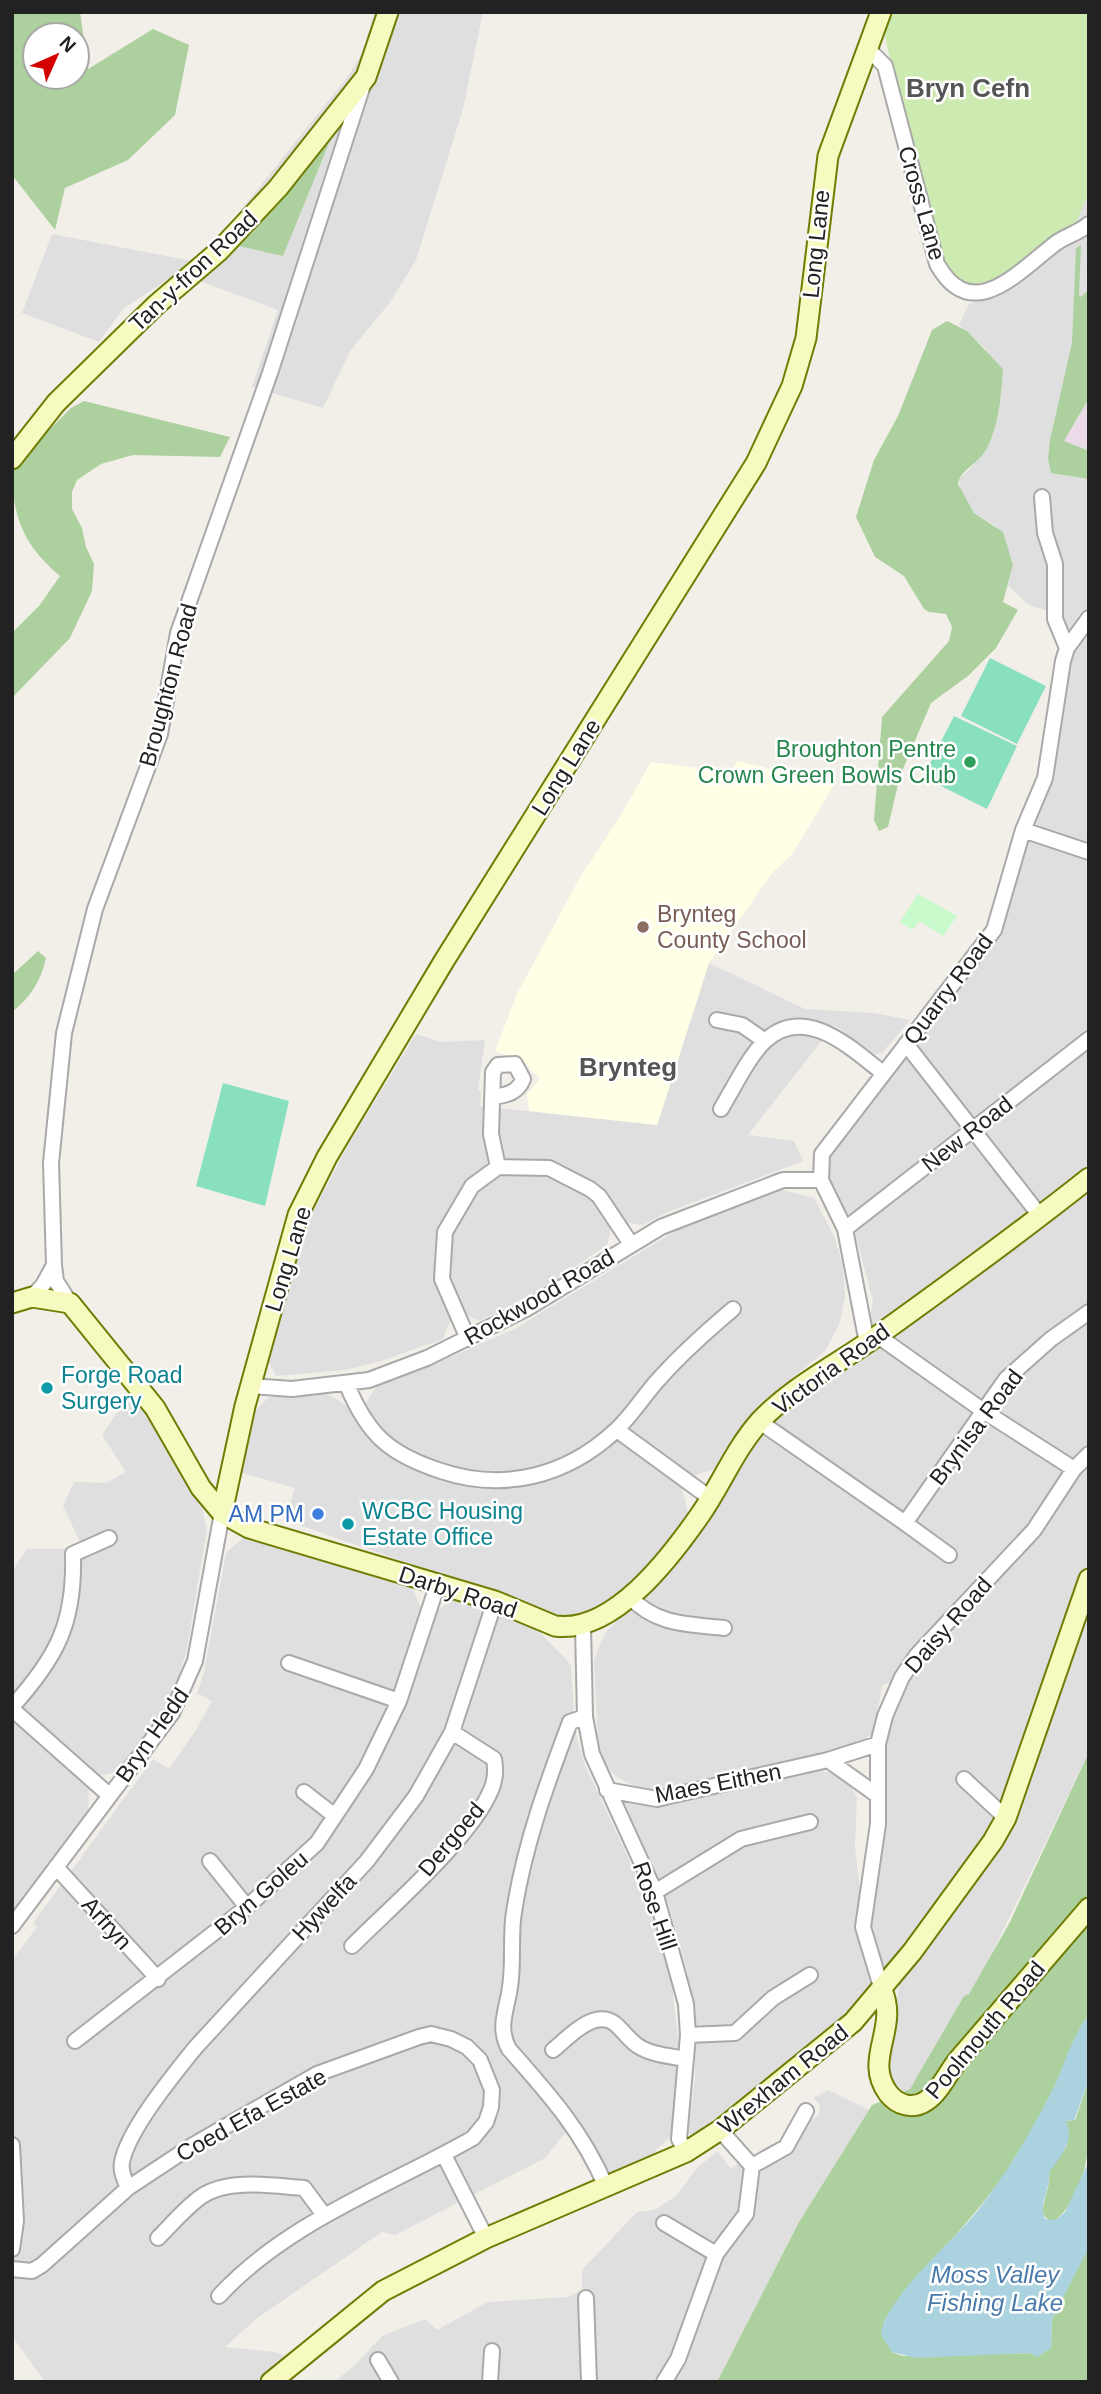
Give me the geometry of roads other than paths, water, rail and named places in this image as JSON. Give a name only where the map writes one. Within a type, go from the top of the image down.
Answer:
[{"type":"street","name":"Tan-y-fron Road","points":[[12,459],[56,403],[156,305],[219,251],[270,197],[366,77],[388,12]]},
{"type":"street","name":"Long Lane","points":[[222,1513],[251,1386],[298,1215],[327,1157],[444,961],[756,463],[792,386],[806,338],[828,156],[881,12]]},
{"type":"street","name":"Cross Lane","points":[[868,49],[885,66],[937,264],[947,281],[972,295],[992,290],[1089,224]]},
{"type":"street","name":"Broughton Road","points":[[70,1303],[56,1281],[51,1163],[64,1032],[95,909],[160,734],[178,633],[270,373],[366,77]]},
{"type":"street","points":[[1042,497],[1045,533],[1055,564],[1055,620],[1068,648]]},
{"type":"street","name":"Quarry Road","points":[[821,1180],[819,1166],[826,1145],[994,930],[1023,830],[1045,778],[1063,661],[1068,648],[1089,618]]},
{"type":"street","points":[[1023,830],[1088,850]]},
{"type":"street","points":[[717,1020],[742,1025],[765,1041]]},
{"type":"street","points":[[720,1109],[765,1041],[782,1030],[798,1026],[819,1029],[834,1036],[883,1073]]},
{"type":"street","name":"New Road","points":[[845,1229],[1089,1039]]},
{"type":"street","points":[[906,1044],[1041,1217]]},
{"type":"street","points":[[492,1097],[491,1134],[498,1167]]},
{"type":"street","points":[[468,1339],[442,1279],[445,1231],[472,1186],[498,1167],[549,1168],[590,1189],[599,1196],[631,1244]]},
{"type":"street","name":"Victoria Road","points":[[583,1626],[601,1618],[630,1597],[700,1515],[760,1422],[805,1383],[872,1339],[1041,1217],[1088,1179]]},
{"type":"street","name":"Rockwood Road","points":[[251,1386],[292,1389],[369,1381],[468,1339],[527,1309],[631,1244],[682,1218],[783,1180],[821,1180]]},
{"type":"street","points":[[821,1180],[845,1229],[872,1339],[1074,1469]]},
{"type":"street","points":[[32,1297],[43,1285],[54,1265]]},
{"type":"street","points":[[12,1303],[32,1297],[70,1303]]},
{"type":"street","name":"Darby Road","points":[[70,1303],[155,1408],[201,1488],[222,1513],[249,1528],[495,1601],[555,1626],[583,1626]]},
{"type":"street","points":[[347,1385],[358,1411],[381,1442],[414,1462],[458,1476],[507,1479],[552,1472],[581,1459],[617,1430],[672,1365],[733,1308]]},
{"type":"street","name":"Brynisa Road","points":[[905,1523],[1006,1380],[1051,1339],[1089,1312]]},
{"type":"street","points":[[760,1422],[949,1555]]},
{"type":"street","points":[[617,1430],[710,1498]]},
{"type":"street","name":"Daisy Road","points":[[882,1990],[863,1927],[878,1824],[878,1744],[885,1716],[902,1677],[917,1655],[1034,1530],[1074,1469],[1089,1454]]},
{"type":"street","name":"Bryn Hedd","points":[[12,1926],[172,1713],[189,1681],[222,1513]]},
{"type":"street","points":[[109,1538],[74,1554],[72,1603],[58,1647],[41,1675],[12,1708],[109,1796]]},
{"type":"street","name":"Wrexham Road","points":[[271,2382],[383,2291],[486,2238],[686,2151],[720,2130],[853,2022],[882,1990],[985,1852],[1006,1818],[1089,1578]]},
{"type":"street","name":"Bryn Goleu","points":[[75,2041],[158,1979],[300,1862],[366,1769],[399,1701],[438,1583]]},
{"type":"street","points":[[630,1597],[643,1612],[667,1623],[724,1628]]},
{"type":"street","name":"Hywelfa","points":[[128,2188],[122,2163],[130,2143],[169,2081],[194,2048],[367,1861],[416,1796],[452,1732],[495,1601]]},
{"type":"street","name":"Rose Hill","points":[[583,1626],[585,1717],[592,1754],[655,1892],[686,2004],[688,2035],[679,2138],[686,2151]]},
{"type":"street","points":[[289,1663],[399,1701]]},
{"type":"street","points":[[585,1717],[570,1721],[539,1805],[514,1913],[510,1989],[503,2036],[592,2152],[606,2187]]},
{"type":"street","name":"Dergoed","points":[[352,1946],[457,1839],[491,1791],[496,1771],[494,1759],[452,1732]]},
{"type":"street","name":"Maes Eithen","points":[[607,1790],[657,1799],[828,1759],[878,1744]]},
{"type":"street","points":[[828,1759],[877,1795]]},
{"type":"street","points":[[964,1779],[1006,1818]]},
{"type":"street","points":[[304,1792],[335,1816]]},
{"type":"street","points":[[655,1892],[741,1839],[810,1822]]},
{"type":"street","points":[[210,1861],[247,1907]]},
{"type":"street","name":"Arfryn","points":[[56,1867],[158,1979]]},
{"type":"street","name":"Poolmouth Road","points":[[882,1990],[889,2010],[878,2059],[880,2076],[889,2095],[898,2102],[907,2106],[918,2105],[933,2095],[954,2065],[1089,1908]]},
{"type":"street","points":[[688,2035],[735,2033],[773,1998],[810,1975]]},
{"type":"street","points":[[553,2050],[587,2023],[602,2020],[611,2021],[646,2050],[685,2059]]},
{"type":"street","name":"Coed Efa Estate","points":[[12,2269],[32,2271],[42,2265],[128,2188],[193,2145],[317,2074],[432,2034],[467,2047],[480,2060],[492,2090],[491,2107],[486,2122],[473,2138],[324,2215],[237,2276],[219,2296]]},
{"type":"street","points":[[752,2166],[786,2147],[806,2111]]},
{"type":"street","points":[[664,2382],[678,2359],[716,2254],[746,2214],[752,2166],[720,2130]]},
{"type":"street","points":[[12,2145],[16,2221],[12,2249]]},
{"type":"street","points":[[444,2155],[486,2238]]},
{"type":"street","points":[[158,2238],[204,2195],[233,2187],[256,2185],[304,2188],[324,2215]]},
{"type":"street","points":[[664,2223],[716,2254]]},
{"type":"street","points":[[586,2298],[589,2382]]},
{"type":"street","points":[[490,2382],[492,2351]]},
{"type":"street","points":[[378,2360],[391,2382]]},
{"type":"water","name":"Moss Valley Fishing Lake","points":[[1089,2015],[1089,2080],[1074,2120],[1066,2121],[1068,2142],[1049,2172],[1043,2213],[1045,2219],[1056,2220],[1065,2212],[1089,2161],[1089,2247],[1052,2319],[1051,2348],[1037,2357],[1030,2353],[916,2358],[892,2352],[881,2335],[893,2305],[975,2214],[1018,2153],[1054,2087],[1073,2041]]},
{"type":"place","name":"Broughton Pentre Crown Green Bowls Club","points":[[970,762]]},
{"type":"place","name":"Brynteg County School","points":[[643,927]]},
{"type":"place","name":"Forge Road Surgery","points":[[47,1388]]},
{"type":"place","name":"AM PM","points":[[318,1514]]},
{"type":"place","name":"WCBC Housing Estate Office","points":[[348,1524]]},
{"type":"district","name":"Bryn Cefn","points":[[968,88]]},
{"type":"district","name":"Brynteg","points":[[628,1067]]}]
